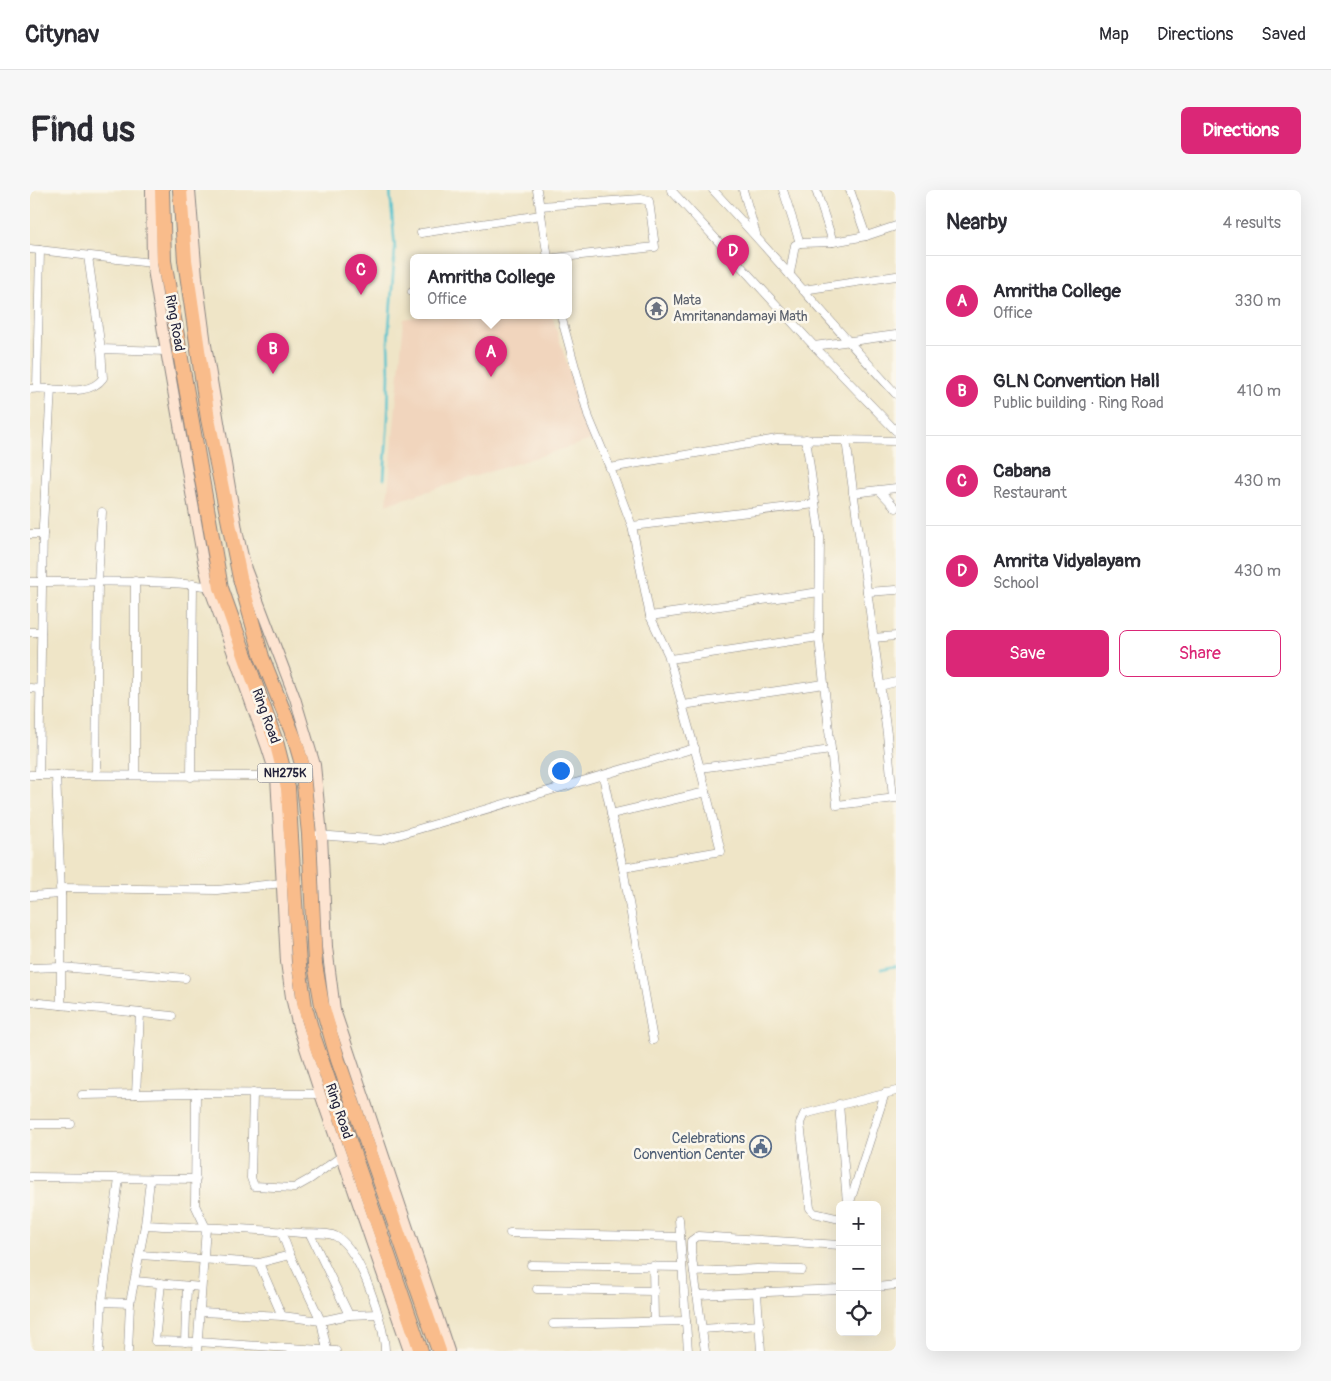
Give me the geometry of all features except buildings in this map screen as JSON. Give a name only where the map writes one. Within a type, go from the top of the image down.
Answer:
[{"type":"highway","name":"Ring Road","points":[[162,190],[157,222],[215,587],[277,745],[281,776],[291,812],[299,966],[305,1007],[421,1351]]},
{"type":"highway","name":"Ring Road","points":[[180,190],[189,240],[202,346],[208,419],[240,578],[262,658],[300,757],[315,835],[315,964],[322,1005],[338,1060],[439,1351]]},
{"type":"street","points":[[30,582],[135,581],[215,587],[195,518],[166,351],[152,263],[157,222],[151,190]]},
{"type":"street","points":[[189,240],[190,190]]},
{"type":"street","points":[[536,190],[547,254]]},
{"type":"street","points":[[671,190],[814,346],[896,431]]},
{"type":"street","points":[[713,190],[896,394]]},
{"type":"street","points":[[743,190],[758,238]]},
{"type":"street","points":[[783,190],[800,244]]},
{"type":"street","points":[[816,190],[833,242]]},
{"type":"street","points":[[850,190],[866,236]]},
{"type":"street","points":[[421,233],[540,210],[642,198],[650,201],[655,247],[572,256]]},
{"type":"street","points":[[790,274],[795,246],[866,236],[896,226]]},
{"type":"street","points":[[30,249],[152,263]]},
{"type":"street","points":[[40,250],[33,388],[75,390],[95,387],[103,378],[101,349],[88,256]]},
{"type":"street","points":[[802,290],[896,276]]},
{"type":"street","points":[[562,319],[589,418],[632,526],[650,616],[670,659],[695,748],[720,851],[623,868]]},
{"type":"street","points":[[814,346],[896,335]]},
{"type":"street","points":[[101,349],[166,351]]},
{"type":"street","points":[[39,775],[43,534],[51,389]]},
{"type":"street","points":[[610,468],[777,439],[896,441]]},
{"type":"street","points":[[806,439],[820,537],[819,637],[837,805],[894,798],[887,734],[846,440]]},
{"type":"street","points":[[853,493],[896,488]]},
{"type":"street","points":[[879,490],[896,508]]},
{"type":"street","points":[[632,526],[815,504]]},
{"type":"street","points":[[96,774],[98,581],[102,512]]},
{"type":"street","points":[[30,534],[43,534]]},
{"type":"street","points":[[135,581],[135,776]]},
{"type":"street","points":[[191,776],[193,584]]},
{"type":"street","points":[[867,592],[896,590]]},
{"type":"street","points":[[650,616],[820,592]]},
{"type":"street","points":[[30,632],[41,632]]},
{"type":"street","points":[[873,638],[896,636]]},
{"type":"street","points":[[670,659],[819,637]]},
{"type":"street","points":[[880,686],[896,682]]},
{"type":"street","points":[[682,704],[824,684]]},
{"type":"street","points":[[30,688],[40,689]]},
{"type":"street","points":[[887,734],[896,733]]},
{"type":"street","points":[[449,1351],[335,1010],[315,835],[381,840],[695,748]]},
{"type":"street","points":[[700,768],[831,750]]},
{"type":"street","points":[[30,775],[281,776],[286,962],[291,997],[297,1023],[320,1094],[409,1351]]},
{"type":"street","points":[[56,776],[61,891],[61,1005]]},
{"type":"street","points":[[602,776],[623,868],[653,1040]]},
{"type":"street","points":[[611,814],[706,792]]},
{"type":"street","points":[[30,896],[61,891],[217,890],[283,883]]},
{"type":"street","points":[[30,968],[62,967],[185,978]]},
{"type":"street","points":[[30,1002],[172,1016]]},
{"type":"street","points":[[136,1094],[140,1013]]},
{"type":"street","points":[[836,1218],[814,1212],[810,1208],[800,1123],[804,1114],[896,1091]]},
{"type":"street","points":[[82,1095],[196,1093],[320,1094]]},
{"type":"street","points":[[196,1093],[195,1205],[206,1228],[198,1351]]},
{"type":"street","points":[[253,1093],[251,1178],[254,1186],[294,1188],[342,1156]]},
{"type":"street","points":[[849,1201],[885,1093]]},
{"type":"street","points":[[839,1104],[848,1201]]},
{"type":"street","points":[[30,1124],[71,1124]]},
{"type":"street","points":[[30,1177],[150,1180],[196,1179]]},
{"type":"street","points":[[99,1351],[102,1302],[119,1179]]},
{"type":"street","points":[[128,1351],[130,1302],[145,1225],[150,1180]]},
{"type":"street","points":[[679,1218],[688,1351]]},
{"type":"street","points":[[145,1225],[334,1235],[344,1243],[355,1258],[370,1289],[386,1342],[386,1351]]},
{"type":"street","points":[[281,1231],[290,1255],[321,1321],[327,1350]]},
{"type":"street","points":[[510,1233],[680,1237]]},
{"type":"street","points":[[310,1234],[349,1315]]},
{"type":"street","points":[[705,1351],[691,1241],[698,1236],[836,1245]]},
{"type":"street","points":[[140,1254],[258,1263],[290,1255]]},
{"type":"street","points":[[258,1263],[282,1316]]},
{"type":"street","points":[[531,1265],[682,1267]]},
{"type":"street","points":[[653,1266],[654,1321]]},
{"type":"street","points":[[694,1272],[757,1269],[802,1270]]},
{"type":"street","points":[[135,1281],[202,1287]]},
{"type":"street","points":[[161,1284],[155,1341],[198,1342],[229,1348],[336,1351]]},
{"type":"street","points":[[881,1286],[896,1285]]},
{"type":"street","points":[[185,1342],[187,1286]]},
{"type":"street","points":[[537,1289],[654,1291]]},
{"type":"street","points":[[697,1295],[836,1289]]},
{"type":"street","points":[[757,1294],[761,1351]]},
{"type":"street","points":[[102,1302],[130,1302]]},
{"type":"street","points":[[201,1312],[282,1316],[321,1321],[349,1315],[378,1314]]},
{"type":"street","points":[[553,1324],[686,1320]]},
{"type":"street","points":[[702,1329],[760,1325]]},
{"type":"shaded area","points":[[404,319],[553,319],[591,440],[387,504]]},
{"type":"waterway","points":[[384,479],[388,418],[388,342],[395,249],[390,190]]},
{"type":"waterway","points":[[881,970],[896,967]]},
{"type":"place","name":"Amrita Vidyalayam","points":[[733,276]]},
{"type":"place","name":"Cabana","points":[[361,295]]},
{"type":"place","name":"Mata Amritanandamayi Math","points":[[657,308]]},
{"type":"place","name":"GLN Convention Hall","points":[[273,374]]},
{"type":"place","name":"Amritha College","points":[[491,377]]},
{"type":"place","name":"Celebrations Convention Center","points":[[761,1146]]}]
